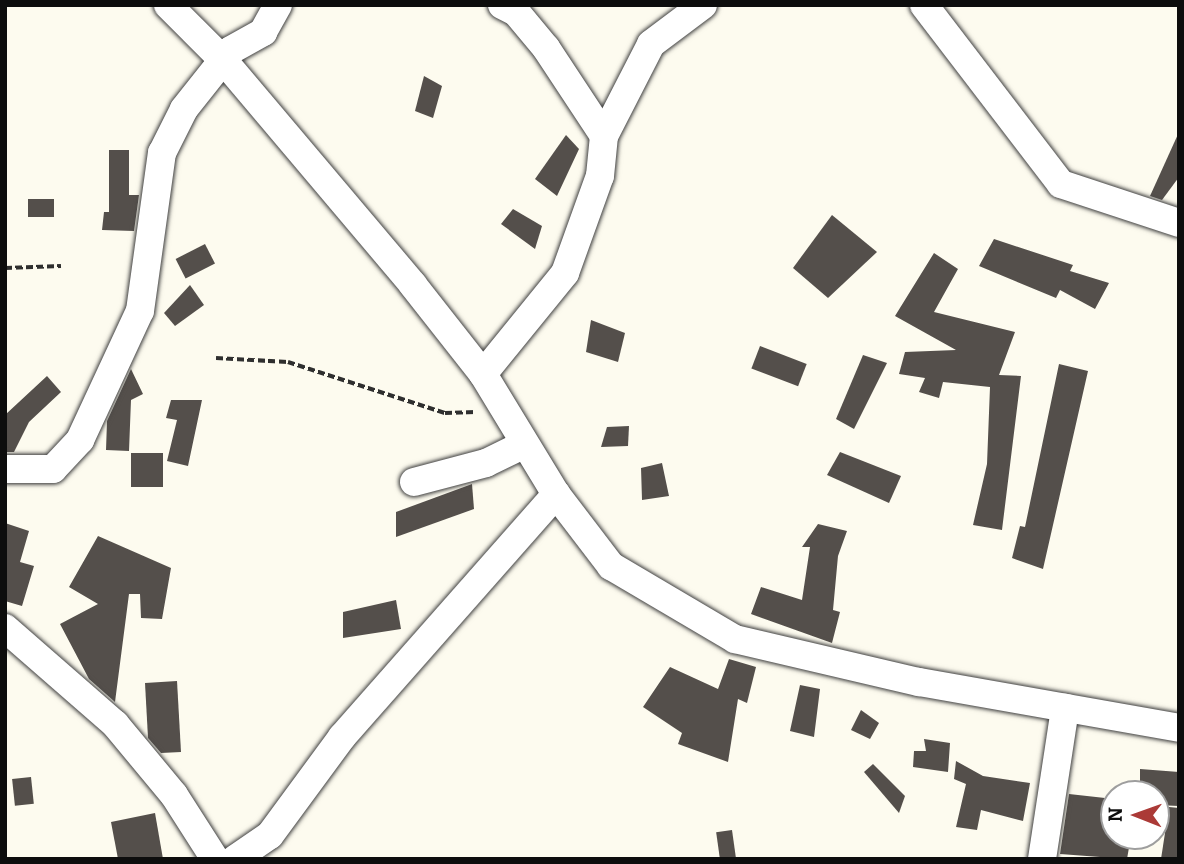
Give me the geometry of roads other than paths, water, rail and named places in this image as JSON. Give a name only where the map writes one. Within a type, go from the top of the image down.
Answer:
[{"type":"street","points":[[168,5],[223,61],[483,374],[556,494],[611,566],[735,639],[1065,708],[1179,728]]},
{"type":"street","points":[[5,469],[53,469],[80,440],[140,311],[162,153],[184,109],[223,61],[263,32],[278,5]]},
{"type":"street","points":[[502,5],[546,48],[604,136]]},
{"type":"street","points":[[483,374],[565,273],[600,176],[604,136],[651,44],[704,5]]},
{"type":"street","points":[[924,5],[1061,184],[1179,223]]},
{"type":"street","points":[[414,482],[486,463],[525,444]]},
{"type":"street","points":[[235,859],[270,835],[342,737],[556,494]]},
{"type":"street","points":[[5,628],[115,724],[174,795],[215,859]]},
{"type":"street","points":[[1042,859],[1065,708]]}]
